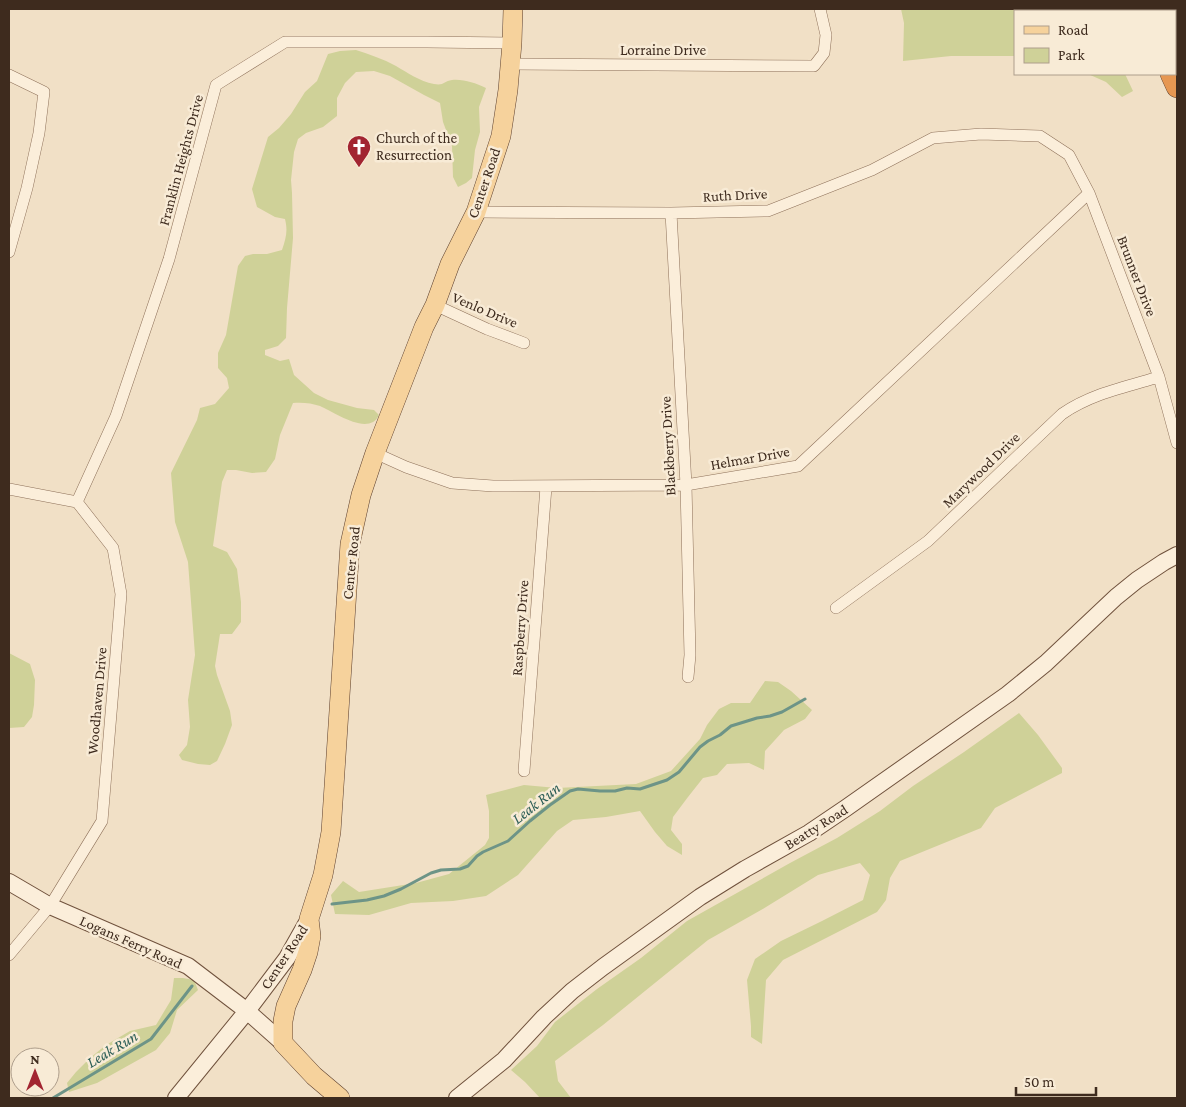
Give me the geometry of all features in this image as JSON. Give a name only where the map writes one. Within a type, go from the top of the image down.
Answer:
[{"type":"highway","points":[[1171,75],[1177,87]]},
{"type":"main road","name":"Center Road","points":[[309,918],[323,875],[331,832],[350,544],[361,496],[375,453],[450,264],[476,212],[501,136],[508,90],[513,9]]},
{"type":"main road","points":[[309,918],[311,936],[308,952],[286,1006],[283,1020],[283,1043],[314,1076],[340,1098]]},
{"type":"street","name":"Lorraine Drive","points":[[510,64],[814,66],[824,53],[826,35],[820,9]]},
{"type":"street","name":"Franklin Heights Drive","points":[[76,502],[116,416],[163,278],[216,85],[285,42],[512,43]]},
{"type":"street","points":[[9,76],[44,92],[39,132],[27,188],[9,252]]},
{"type":"street","name":"Ruth Drive","points":[[476,212],[671,213],[768,211],[872,170],[933,138],[981,134],[1040,136]]},
{"type":"street","name":"Brunner Drive","points":[[1040,136],[1069,155],[1089,193],[1159,376],[1177,443]]},
{"type":"street","name":"Helmar Drive","points":[[375,453],[406,467],[452,483],[493,486],[686,485],[798,466],[1089,193]]},
{"type":"street","name":"Blackberry Drive","points":[[671,213],[686,485],[690,655],[688,677]]},
{"type":"street","name":"Venlo Drive","points":[[435,305],[487,329],[524,343]]},
{"type":"street","name":"Marywood Drive","points":[[836,608],[928,541],[1062,414],[1089,398],[1159,376]]},
{"type":"street","name":"Raspberry Drive","points":[[524,771],[546,487]]},
{"type":"street","points":[[9,489],[76,502]]},
{"type":"street","name":"Woodhaven Drive","points":[[9,955],[50,906],[102,820],[121,594],[113,548],[76,502]]},
{"type":"street","name":"Beatty Road","points":[[457,1098],[504,1060],[544,1017],[572,991],[603,967],[700,898],[809,833],[1008,694],[1046,663],[1137,580],[1177,555]]},
{"type":"street","name":"Logans Ferry Road","points":[[9,882],[50,906],[188,966],[247,1011],[283,1043]]},
{"type":"street","name":"Center Road","points":[[176,1098],[247,1011],[287,958],[309,918]]},
{"type":"green space","points":[[901,9],[1092,10],[1014,10],[1014,56],[951,56],[903,61],[904,23]]},
{"type":"green space","points":[[356,50],[386,61],[429,83],[440,84],[452,80],[461,80],[486,88],[479,107],[480,132],[475,150],[472,178],[458,187],[453,177],[452,146],[443,122],[440,103],[390,76],[374,71],[356,72],[345,83],[337,98],[337,116],[323,127],[306,133],[298,139],[294,152],[291,180],[293,238],[286,338],[278,346],[265,350],[265,355],[280,361],[289,359],[294,375],[314,393],[328,400],[357,408],[374,410],[379,415],[368,424],[360,423],[351,421],[317,405],[293,403],[280,435],[275,459],[266,472],[252,473],[227,470],[222,482],[213,546],[227,552],[237,569],[241,602],[241,622],[232,634],[220,634],[215,666],[230,711],[232,725],[217,761],[210,765],[198,764],[182,760],[179,755],[187,745],[190,727],[188,700],[195,655],[188,562],[175,522],[171,473],[197,420],[200,408],[215,404],[229,388],[227,378],[218,368],[218,353],[226,335],[238,266],[245,256],[267,254],[282,250],[285,242],[285,219],[275,217],[257,207],[252,189],[268,137],[279,128],[291,114],[305,92],[317,81],[328,54]]},
{"type":"green space","points":[[1090,75],[1125,75],[1133,91],[1122,97],[1106,82]]},
{"type":"green space","points":[[9,653],[30,664],[35,680],[32,717],[24,727],[9,728]]},
{"type":"green space","points":[[765,681],[778,682],[812,710],[805,719],[784,730],[765,751],[764,770],[749,763],[727,764],[717,775],[703,778],[673,817],[671,830],[682,844],[682,855],[667,846],[640,811],[573,820],[557,831],[518,875],[486,896],[453,901],[411,903],[369,915],[335,914],[331,895],[343,881],[359,892],[416,883],[449,874],[485,845],[489,838],[489,811],[486,795],[524,785],[557,788],[636,784],[671,771],[700,739],[707,725],[719,709],[731,703],[750,703]]},
{"type":"green space","points":[[1019,713],[1062,768],[1062,773],[995,808],[981,828],[900,861],[890,878],[886,900],[877,912],[783,960],[766,980],[762,1044],[751,1037],[747,980],[755,959],[781,941],[863,900],[870,875],[860,863],[818,875],[708,940],[603,1025],[555,1061],[558,1081],[571,1098],[540,1098],[511,1070],[537,1046],[555,1022],[687,921],[837,838],[880,811]]},
{"type":"green space","points":[[174,978],[194,980],[198,990],[177,1010],[170,1033],[156,1050],[97,1083],[69,1092],[67,1083],[90,1058],[106,1045],[130,1031],[156,1025],[171,1000]]},
{"type":"waterway","name":"Leak Run","points":[[332,904],[384,896],[431,873],[468,866],[483,852],[508,841],[530,821],[570,791],[578,789],[600,791],[615,791],[627,788],[640,789],[667,780],[679,772],[700,747],[731,726],[782,712],[805,699]]},
{"type":"waterway","name":"Leak Run","points":[[53,1098],[151,1039],[192,986]]},
{"type":"place","name":"Church of the Resurrection","points":[[359,168]]}]
